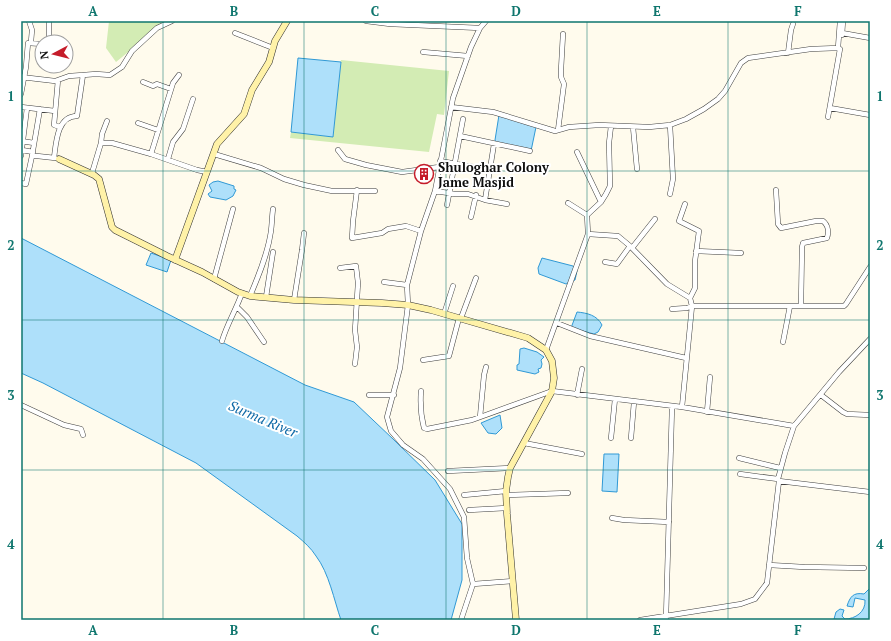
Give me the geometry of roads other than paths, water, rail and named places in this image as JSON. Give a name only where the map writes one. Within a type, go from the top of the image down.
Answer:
[{"type":"main road","points":[[175,260],[206,172],[218,144],[244,114],[252,90],[269,62],[275,42],[287,21]]},
{"type":"main road","points":[[56,158],[92,173],[99,179],[112,228],[242,293],[250,296],[294,300],[408,305],[460,318],[528,338],[546,350],[552,361],[554,378],[552,391],[510,468],[506,493],[516,620]]},
{"type":"street","points":[[21,94],[28,43],[31,42],[32,30],[29,21]]},
{"type":"street","points":[[47,21],[48,34]]},
{"type":"street","points":[[23,77],[55,81],[69,76],[96,74],[110,75],[122,66],[132,51],[157,28],[172,21]]},
{"type":"street","points":[[366,21],[390,24],[480,28]]},
{"type":"street","points":[[461,620],[473,584],[468,558],[464,517],[450,489],[423,459],[403,446],[391,431],[387,417],[394,396],[400,368],[408,305],[407,284],[421,231],[435,191],[451,107],[459,78],[480,28],[486,21]]},
{"type":"street","points":[[839,49],[840,21]]},
{"type":"street","points":[[828,117],[843,21]]},
{"type":"street","points":[[788,53],[793,24]]},
{"type":"street","points":[[235,33],[273,48]]},
{"type":"street","points":[[842,33],[870,38]]},
{"type":"street","points":[[558,130],[564,84],[560,70],[563,34]]},
{"type":"street","points":[[451,107],[493,112],[555,131],[569,128],[670,125],[686,120],[718,98],[725,91],[741,63],[748,58],[811,49],[839,49]]},
{"type":"street","points":[[423,52],[468,56]]},
{"type":"street","points":[[22,150],[37,156],[56,158],[60,127],[69,117],[77,116],[83,75]]},
{"type":"street","points":[[151,154],[171,89],[179,75]]},
{"type":"street","points":[[58,80],[54,126],[60,127]]},
{"type":"street","points":[[143,82],[153,86],[157,84],[171,89]]},
{"type":"street","points":[[168,159],[173,142],[183,129],[193,99]]},
{"type":"street","points":[[21,107],[55,111]]},
{"type":"street","points":[[21,156],[27,108]]},
{"type":"street","points":[[830,108],[870,115]]},
{"type":"street","points":[[21,183],[26,184],[33,154],[40,109]]},
{"type":"street","points":[[447,205],[463,119]]},
{"type":"street","points":[[92,173],[101,143],[102,134],[107,121]]},
{"type":"street","points":[[138,123],[158,130]]},
{"type":"street","points":[[670,125],[672,179],[670,194]]},
{"type":"street","points":[[587,215],[601,202],[610,186],[609,143],[611,126]]},
{"type":"street","points":[[633,127],[637,169]]},
{"type":"street","points":[[460,136],[530,151]]},
{"type":"street","points":[[22,141],[34,143]]},
{"type":"street","points":[[101,143],[112,142],[206,172]]},
{"type":"street","points":[[485,200],[494,144]]},
{"type":"street","points":[[338,150],[345,159],[402,172],[440,164],[454,164],[491,170]]},
{"type":"street","points":[[577,152],[601,202]]},
{"type":"street","points":[[214,154],[261,168],[284,179],[304,185],[332,191],[375,191]]},
{"type":"street","points":[[357,190],[352,221],[352,238],[382,233],[388,229],[406,226],[421,231]]},
{"type":"street","points":[[776,190],[778,224],[781,228],[823,221],[826,224],[828,234],[827,238],[803,243],[801,306]]},
{"type":"street","points":[[435,191],[476,195],[485,200],[507,204]]},
{"type":"street","points":[[471,217],[476,195]]},
{"type":"street","points":[[568,203],[587,215]]},
{"type":"street","points":[[682,408],[692,306],[690,298],[695,288],[696,251],[699,231],[679,221],[685,204]]},
{"type":"street","points":[[214,279],[233,209]]},
{"type":"street","points":[[250,296],[261,271],[271,230],[273,209]]},
{"type":"street","points":[[546,350],[588,234],[587,215]]},
{"type":"street","points":[[605,262],[617,264],[655,219]]},
{"type":"street","points":[[294,300],[304,233]]},
{"type":"street","points":[[588,234],[618,236],[631,247],[667,284],[690,298]]},
{"type":"street","points":[[696,251],[742,253]]},
{"type":"street","points":[[266,297],[273,252]]},
{"type":"street","points":[[340,268],[356,266],[358,283],[355,330],[357,347],[355,364]]},
{"type":"street","points":[[672,309],[687,308],[692,306],[844,306],[870,266]]},
{"type":"street","points":[[423,360],[449,356],[460,318],[476,278]]},
{"type":"street","points":[[384,282],[407,284]]},
{"type":"street","points":[[444,314],[453,286]]},
{"type":"street","points":[[222,341],[227,324],[237,307],[242,293]]},
{"type":"street","points":[[783,342],[790,306]]},
{"type":"street","points":[[237,307],[247,317],[264,342]]},
{"type":"street","points":[[557,323],[590,336],[686,358]]},
{"type":"street","points":[[640,620],[666,618],[741,604],[755,599],[766,583],[780,468],[794,426],[839,372],[870,339]]},
{"type":"street","points":[[480,417],[486,367]]},
{"type":"street","points":[[577,395],[582,369]]},
{"type":"street","points":[[707,412],[710,377]]},
{"type":"street","points":[[421,391],[421,412],[424,428],[427,429],[445,427],[480,417],[552,391],[682,408],[794,426]]},
{"type":"street","points":[[369,395],[394,396]]},
{"type":"street","points":[[821,395],[842,412],[847,414],[870,414]]},
{"type":"street","points":[[611,438],[615,399]]},
{"type":"street","points":[[631,438],[634,402]]},
{"type":"street","points":[[21,405],[64,425],[81,429],[83,435]]},
{"type":"street","points":[[666,618],[672,407]]},
{"type":"street","points":[[524,443],[582,454]]},
{"type":"street","points":[[739,458],[780,468]]},
{"type":"street","points":[[448,471],[510,468]]},
{"type":"street","points":[[740,474],[870,492]]},
{"type":"street","points":[[464,494],[568,493]]},
{"type":"street","points":[[469,510],[507,508]]},
{"type":"street","points":[[612,518],[669,522]]},
{"type":"street","points":[[769,565],[804,568],[864,568]]},
{"type":"street","points":[[473,584],[512,581]]},
{"type":"water","points":[[298,58],[341,62],[333,137],[291,132]]},
{"type":"water","points":[[499,115],[536,127],[531,151],[496,143],[495,140]]},
{"type":"water","points":[[218,181],[234,186],[234,189],[236,190],[233,196],[226,200],[210,197],[208,194],[212,191],[209,185]]},
{"type":"water","name":"Surma River","points":[[21,238],[305,385],[354,402],[435,480],[462,524],[462,580],[451,620],[341,620],[328,578],[321,563],[310,548],[297,536],[196,463],[21,373]]},
{"type":"water","points":[[151,253],[171,260],[167,272],[146,265]]},
{"type":"water","points":[[542,258],[573,266],[577,271],[575,280],[566,284],[539,274],[538,268]]},
{"type":"water","points":[[577,312],[595,317],[602,325],[598,332],[594,334],[571,328]]},
{"type":"water","points":[[524,348],[537,352],[544,357],[541,360],[541,368],[538,369],[539,372],[535,374],[517,370],[520,349]]},
{"type":"water","points":[[500,415],[502,428],[496,434],[488,433],[481,423]]},
{"type":"water","points":[[604,454],[619,454],[617,492],[602,491]]},
{"type":"water","points":[[870,588],[870,620],[834,619],[836,612],[840,609],[844,610],[842,616],[845,619],[852,618],[859,614],[864,608],[865,600],[855,598],[853,607],[847,606],[848,603],[852,596],[864,594]]},
{"type":"place","name":"Shuloghar Colony Jame Masjid","points":[[424,174]]}]
